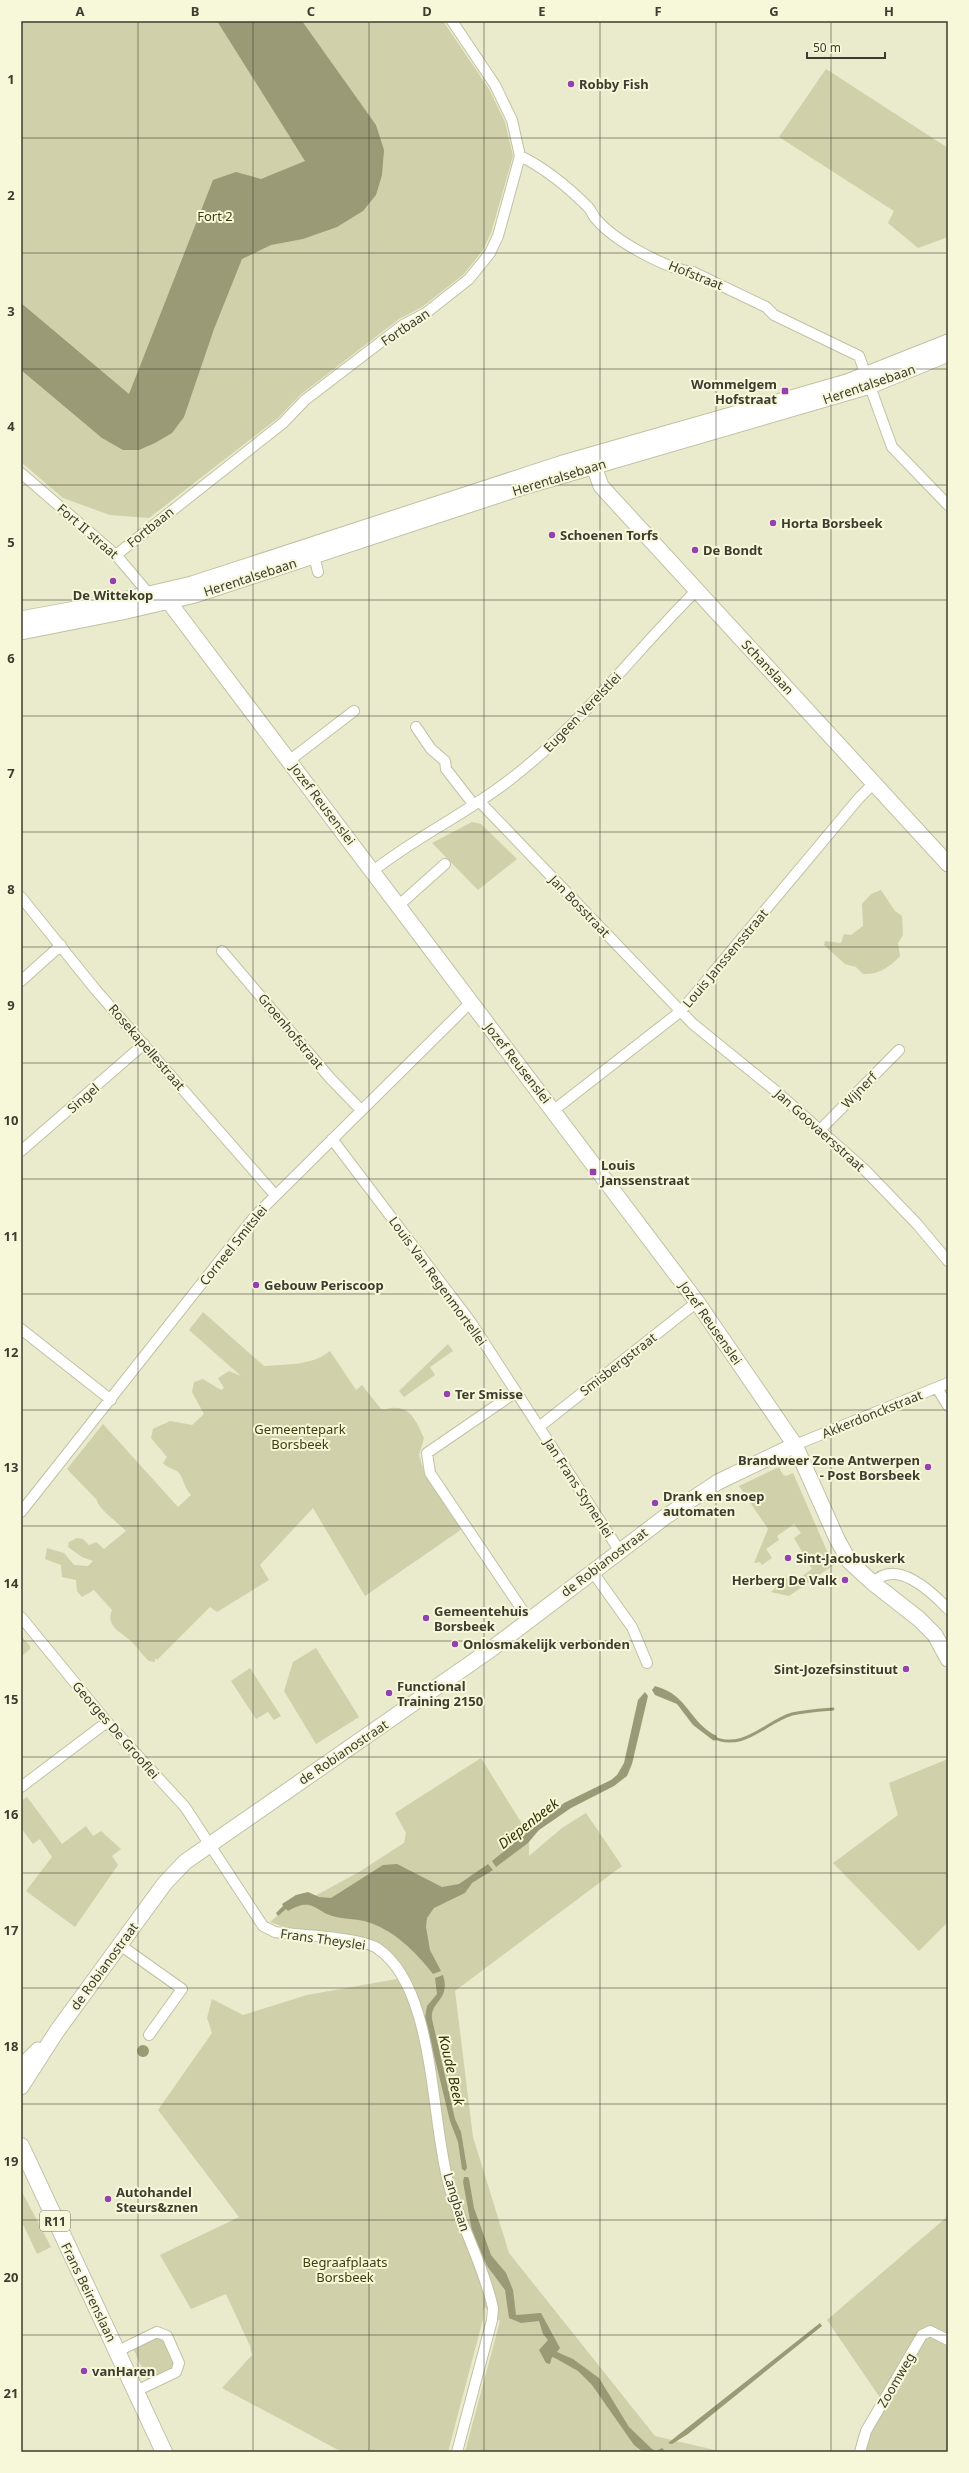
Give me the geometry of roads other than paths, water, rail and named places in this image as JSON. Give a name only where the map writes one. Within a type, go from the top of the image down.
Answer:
[{"type":"main road","name":"Frans Beirenslaan","points":[[21,2146],[26,2165],[118,2351],[164,2452]]},
{"type":"street","name":"Fortbaan","points":[[116,555],[283,423],[305,400],[403,325],[426,313],[469,279],[490,253],[498,236],[520,156],[512,120],[495,86],[452,21]]},
{"type":"street","name":"Hofstraat","points":[[520,156],[537,164],[590,208],[596,220],[620,239],[681,270],[693,272],[766,306],[774,315],[859,356],[892,447],[948,505]]},
{"type":"street","name":"Herentalsebaan","points":[[868,380],[948,342]]},
{"type":"street","name":"Herentalsebaan","points":[[21,619],[178,588],[592,461],[868,380],[948,354]]},
{"type":"street","name":"Herentalsebaan","points":[[21,632],[169,602],[523,487],[592,461]]},
{"type":"street","name":"Schanslaan","points":[[592,461],[601,486],[948,864]]},
{"type":"street","name":"Fort II straat","points":[[21,473],[116,555],[149,594]]},
{"type":"street","points":[[314,556],[318,572]]},
{"type":"street","points":[[149,594],[169,602],[178,588]]},
{"type":"street","name":"Eugeen Verelstlei","points":[[373,871],[395,854],[476,803],[512,778],[559,738],[697,590]]},
{"type":"street","name":"Jozef Reusenslei","points":[[169,602],[290,760],[398,906],[554,1110],[697,1302],[795,1445],[837,1539],[849,1561],[873,1583],[919,1619],[935,1635],[948,1659]]},
{"type":"street","points":[[290,760],[354,711]]},
{"type":"street","name":"Jan Bosstraat","points":[[416,727],[431,749],[444,761],[446,769],[476,803],[681,1011]]},
{"type":"street","name":"Louis Janssensstraat","points":[[554,1110],[681,1011],[861,795],[874,783]]},
{"type":"street","points":[[398,906],[445,864]]},
{"type":"street","name":"Rosekapellestraat","points":[[21,897],[96,989],[275,1195]]},
{"type":"street","points":[[21,981],[61,945]]},
{"type":"street","name":"Groenhofstraat","points":[[222,951],[330,1078],[361,1110]]},
{"type":"street","name":"Corneel Smitslei","points":[[21,1512],[255,1216],[471,1002]]},
{"type":"street","name":"Jan Goovaersstraat","points":[[681,1011],[693,1024],[777,1092],[865,1170],[917,1224],[948,1261]]},
{"type":"street","name":"Singel","points":[[21,1151],[144,1044]]},
{"type":"street","name":"Wijnerf","points":[[820,1130],[899,1050]]},
{"type":"street","name":"Louis Van Regenmortellei","points":[[332,1139],[470,1321],[539,1426]]},
{"type":"street","name":"Smisbergstraat","points":[[539,1426],[697,1302]]},
{"type":"street","points":[[21,1329],[111,1400]]},
{"type":"street","name":"Akkerdonckstraat","points":[[795,1445],[948,1383]]},
{"type":"street","points":[[937,1388],[948,1406]]},
{"type":"street","points":[[516,1392],[427,1453],[430,1473],[529,1620]]},
{"type":"street","name":"Jan Frans Stynenlei","points":[[539,1426],[619,1550]]},
{"type":"street","name":"de Robianostraat","points":[[21,2087],[57,2031],[174,1872],[210,1843],[490,1650],[665,1516],[718,1482],[795,1445]]},
{"type":"street","points":[[592,1571],[632,1627],[647,1663]]},
{"type":"street","points":[[873,1583],[879,1576],[893,1573],[913,1580],[948,1609]]},
{"type":"street","name":"Georges De Grooflei","points":[[21,1617],[107,1722],[185,1807],[210,1843]]},
{"type":"street","points":[[21,1787],[107,1722]]},
{"type":"street","name":"Frans Theyslei","points":[[210,1843],[260,1921],[269,1930],[360,1942],[368,1944],[385,1955]]},
{"type":"street","points":[[120,1945],[182,1989],[149,2035]]},
{"type":"street","name":"Langbaan","points":[[385,1955],[402,1974],[421,2026],[450,2187],[493,2308],[492,2320],[457,2452]]},
{"type":"street","name":"de Robianostraat","points":[[21,2067],[57,2031]]},
{"type":"street","name":"Zoomweg","points":[[860,2452],[866,2431],[922,2335],[930,2331],[948,2340]]},
{"type":"street","name":"Frans Beirenslaan","points":[[118,2351],[157,2332],[167,2336],[179,2363],[176,2372],[136,2391]]},
{"type":"waterway","name":"Diepenbeek","points":[[712,1737],[724,1741],[734,1741],[754,1734],[792,1714],[833,1709]]},
{"type":"place","name":"Robby Fish","points":[[571,84]]},
{"type":"place","name":"Wommelgem Hofstraat","points":[[785,391]]},
{"type":"place","name":"Horta Borsbeek","points":[[773,523]]},
{"type":"place","name":"Schoenen Torfs","points":[[552,535]]},
{"type":"place","name":"De Bondt","points":[[695,550]]},
{"type":"place","name":"De Wittekop","points":[[113,581]]},
{"type":"place","name":"Louis Janssenstraat","points":[[593,1172]]},
{"type":"place","name":"Gebouw Periscoop","points":[[256,1285]]},
{"type":"place","name":"Ter Smisse","points":[[447,1394]]},
{"type":"place","name":"Brandweer Zone Antwerpen - Post Borsbeek","points":[[928,1467]]},
{"type":"place","name":"Drank en snoep automaten","points":[[655,1503]]},
{"type":"place","name":"Sint-Jacobuskerk","points":[[788,1558]]},
{"type":"place","name":"Herberg De Valk","points":[[845,1580]]},
{"type":"place","name":"Gemeentehuis Borsbeek","points":[[426,1618]]},
{"type":"place","name":"Onlosmakelijk verbonden","points":[[455,1644]]},
{"type":"place","name":"Sint-Jozefsinstituut","points":[[906,1669]]},
{"type":"place","name":"Functional Training 2150","points":[[389,1693]]},
{"type":"place","name":"Autohandel Steurs&znen","points":[[108,2199]]},
{"type":"place","name":"vanHaren","points":[[84,2371]]},
{"type":"park label","name":"Fort 2","points":[[215,216]]},
{"type":"park label","name":"Gemeentepark Borsbeek","points":[[300,1436]]},
{"type":"park label","name":"Begraafplaats Borsbeek","points":[[345,2270]]},
{"type":"water label","name":"Koude Beek","points":[[452,2070]]}]
